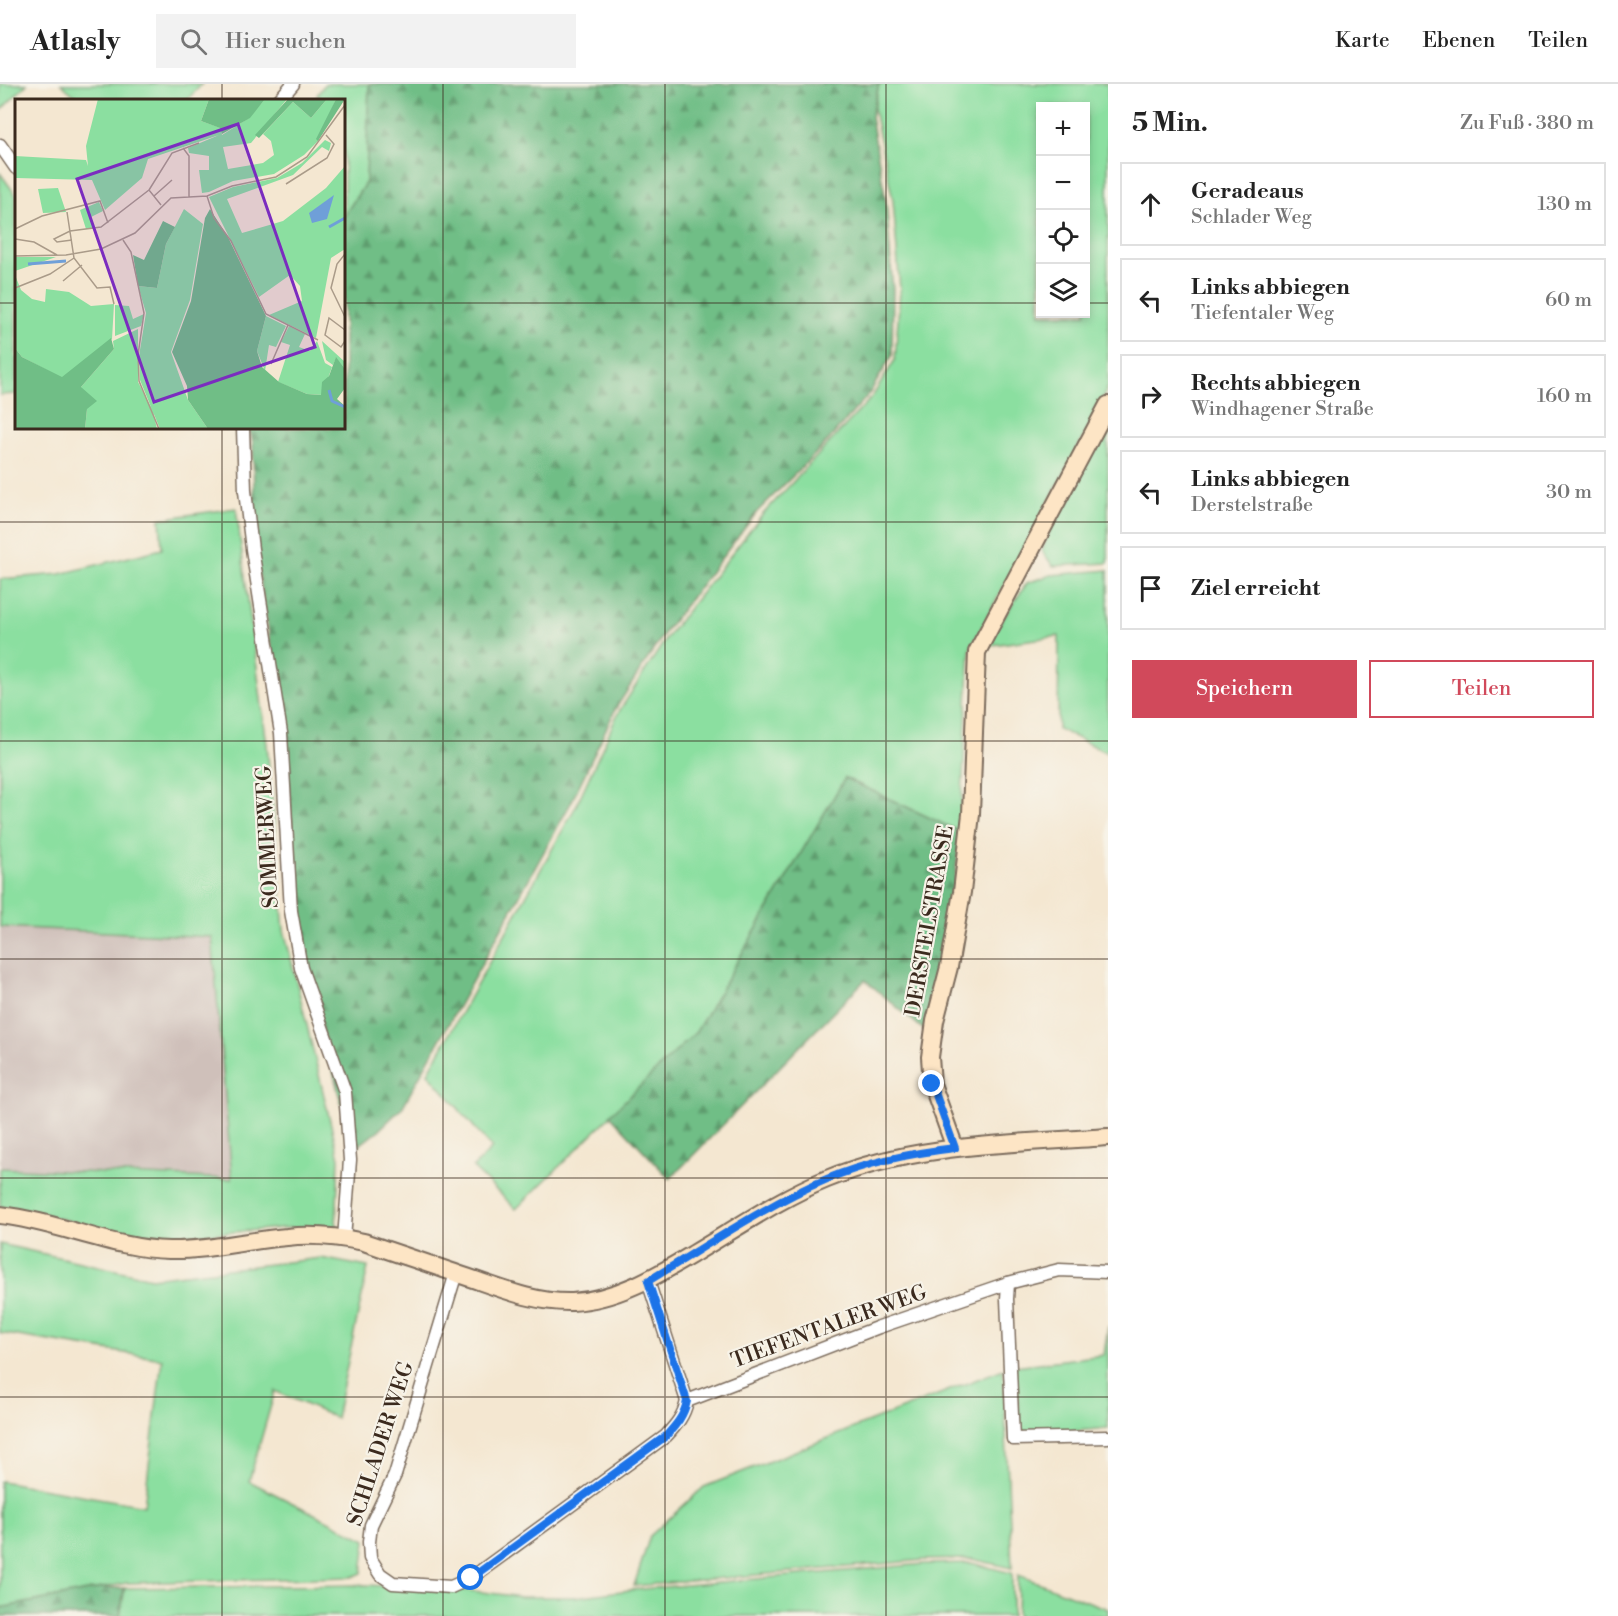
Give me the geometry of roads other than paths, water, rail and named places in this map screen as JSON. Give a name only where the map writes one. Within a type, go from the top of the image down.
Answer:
[{"type":"main road","name":"DERSTELSTRASSE","points":[[955,1148],[932,1084],[930,1057],[935,1021],[949,967],[962,891],[971,814],[977,652],[1108,405]]},
{"type":"main road","points":[[0,1215],[41,1222],[140,1247],[170,1250],[195,1249],[289,1236],[364,1242],[514,1293],[543,1300],[573,1302],[611,1294],[648,1281],[790,1197],[827,1179],[889,1159],[920,1152],[955,1148],[1108,1137]]},
{"type":"street","points":[[280,99],[293,84]]},
{"type":"street","points":[[0,145],[15,167]]},
{"type":"street","name":"SOMMERWEG","points":[[243,429],[245,491],[252,549],[282,733],[291,911],[302,968],[345,1092],[350,1160],[344,1239]]},
{"type":"street","name":"TIEFENTALER WEG","points":[[687,1401],[879,1327],[1008,1283],[1059,1270],[1108,1272]]},
{"type":"street","name":"SCHLADER WEG","points":[[456,1273],[395,1475],[371,1525],[370,1558],[380,1574],[393,1583],[451,1587],[471,1578],[666,1436],[678,1423],[687,1401]]},
{"type":"street","points":[[648,1281],[687,1401]]},
{"type":"street","points":[[1008,1283],[1013,1438],[1108,1437]]}]
